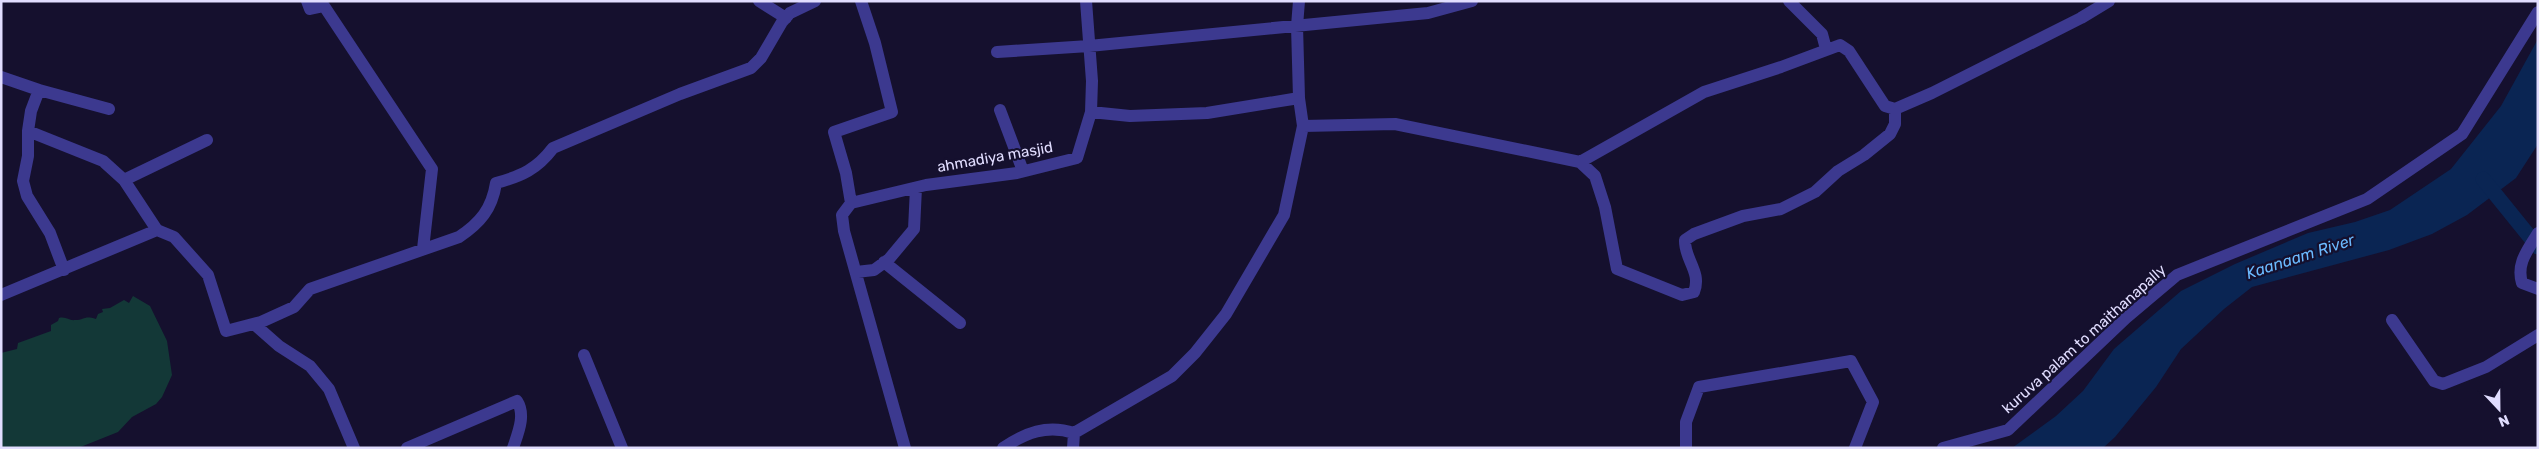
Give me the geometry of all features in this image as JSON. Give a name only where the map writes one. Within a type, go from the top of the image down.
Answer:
[{"type":"street","points":[[307,1],[310,9],[324,6],[432,169],[422,249]]},
{"type":"street","points":[[759,1],[786,18]]},
{"type":"street","points":[[28,131],[103,161],[124,180],[157,230],[174,237],[208,275],[226,331],[254,324],[294,307],[310,289],[459,237],[477,225],[491,206],[496,183],[532,170],[540,164],[553,148],[680,94],[751,68],[761,58],[790,13],[815,1]]},
{"type":"street","points":[[861,1],[875,43],[892,112],[834,132],[846,173],[851,203],[842,216],[844,231],[905,448]]},
{"type":"street","name":"ahmadiya masjid","points":[[851,203],[916,188],[1023,171],[1077,158],[1091,112],[1092,81],[1086,1]]},
{"type":"street","points":[[1003,448],[1021,436],[1039,430],[1059,429],[1074,434],[1172,376],[1195,354],[1226,314],[1284,214],[1303,126],[1299,98],[1297,26],[1299,1]]},
{"type":"street","points":[[996,52],[1089,46],[1428,13],[1472,1]]},
{"type":"street","points":[[1789,1],[1822,34],[1826,49]]},
{"type":"street","points":[[1580,162],[1704,92],[1781,67],[1840,45],[1849,51],[1876,96],[1885,106],[1895,109],[1932,93],[2081,18],[2109,1]]},
{"type":"street","name":"kuruva palam to maithanapally","points":[[1943,448],[2008,430],[2126,318],[2177,275],[2367,199],[2462,134],[2538,12]]},
{"type":"street","points":[[1,78],[109,109]]},
{"type":"street","points":[[39,90],[31,111],[28,131],[28,156],[23,181],[27,196],[50,233],[64,270]]},
{"type":"street","points":[[1091,112],[1130,116],[1207,113],[1299,98]]},
{"type":"street","points":[[1303,126],[1395,124],[1580,162],[1595,176],[1605,208],[1617,269],[1682,295],[1694,292],[1698,283],[1685,248],[1686,240],[1694,234],[1743,216],[1781,209],[1815,192],[1838,171],[1864,155],[1890,134],[1895,124],[1895,109]]},
{"type":"street","points":[[1000,110],[1023,171]]},
{"type":"street","points":[[124,180],[207,140]]},
{"type":"street","points":[[856,272],[874,270],[884,262],[914,229],[916,188]]},
{"type":"street","points":[[1,295],[157,230]]},
{"type":"street","points":[[2538,233],[2520,265],[2522,283],[2538,289]]},
{"type":"street","points":[[884,262],[960,324]]},
{"type":"street","points":[[2392,320],[2434,381],[2443,384],[2486,367],[2538,335]]},
{"type":"street","points":[[254,324],[279,346],[310,366],[329,389],[354,448]]},
{"type":"street","points":[[584,355],[622,448]]},
{"type":"street","points":[[1686,448],[1686,422],[1698,387],[1851,361],[1873,402],[1855,448]]},
{"type":"street","points":[[407,448],[516,401],[521,407],[521,416],[513,448]]},
{"type":"street","points":[[1073,448],[1074,434]]},
{"type":"green space","points":[[133,296],[150,306],[167,341],[172,375],[162,397],[156,404],[132,417],[118,432],[78,448],[1,448],[1,353],[17,349],[18,343],[51,331],[51,325],[58,321],[59,318],[73,320],[96,319],[98,314],[103,312],[102,309],[110,308],[124,300],[129,303]]},
{"type":"water","name":"Kaanaam River","points":[[2538,39],[2538,144],[2516,178],[2467,215],[2432,234],[2389,250],[2252,287],[2224,309],[2181,349],[2156,387],[2115,437],[2103,448],[2012,448],[2056,416],[2083,391],[2114,349],[2181,291],[2235,264],[2308,233],[2355,222],[2390,210],[2451,169],[2501,106]]},
{"type":"waterway","points":[[2483,179],[2538,247]]}]
